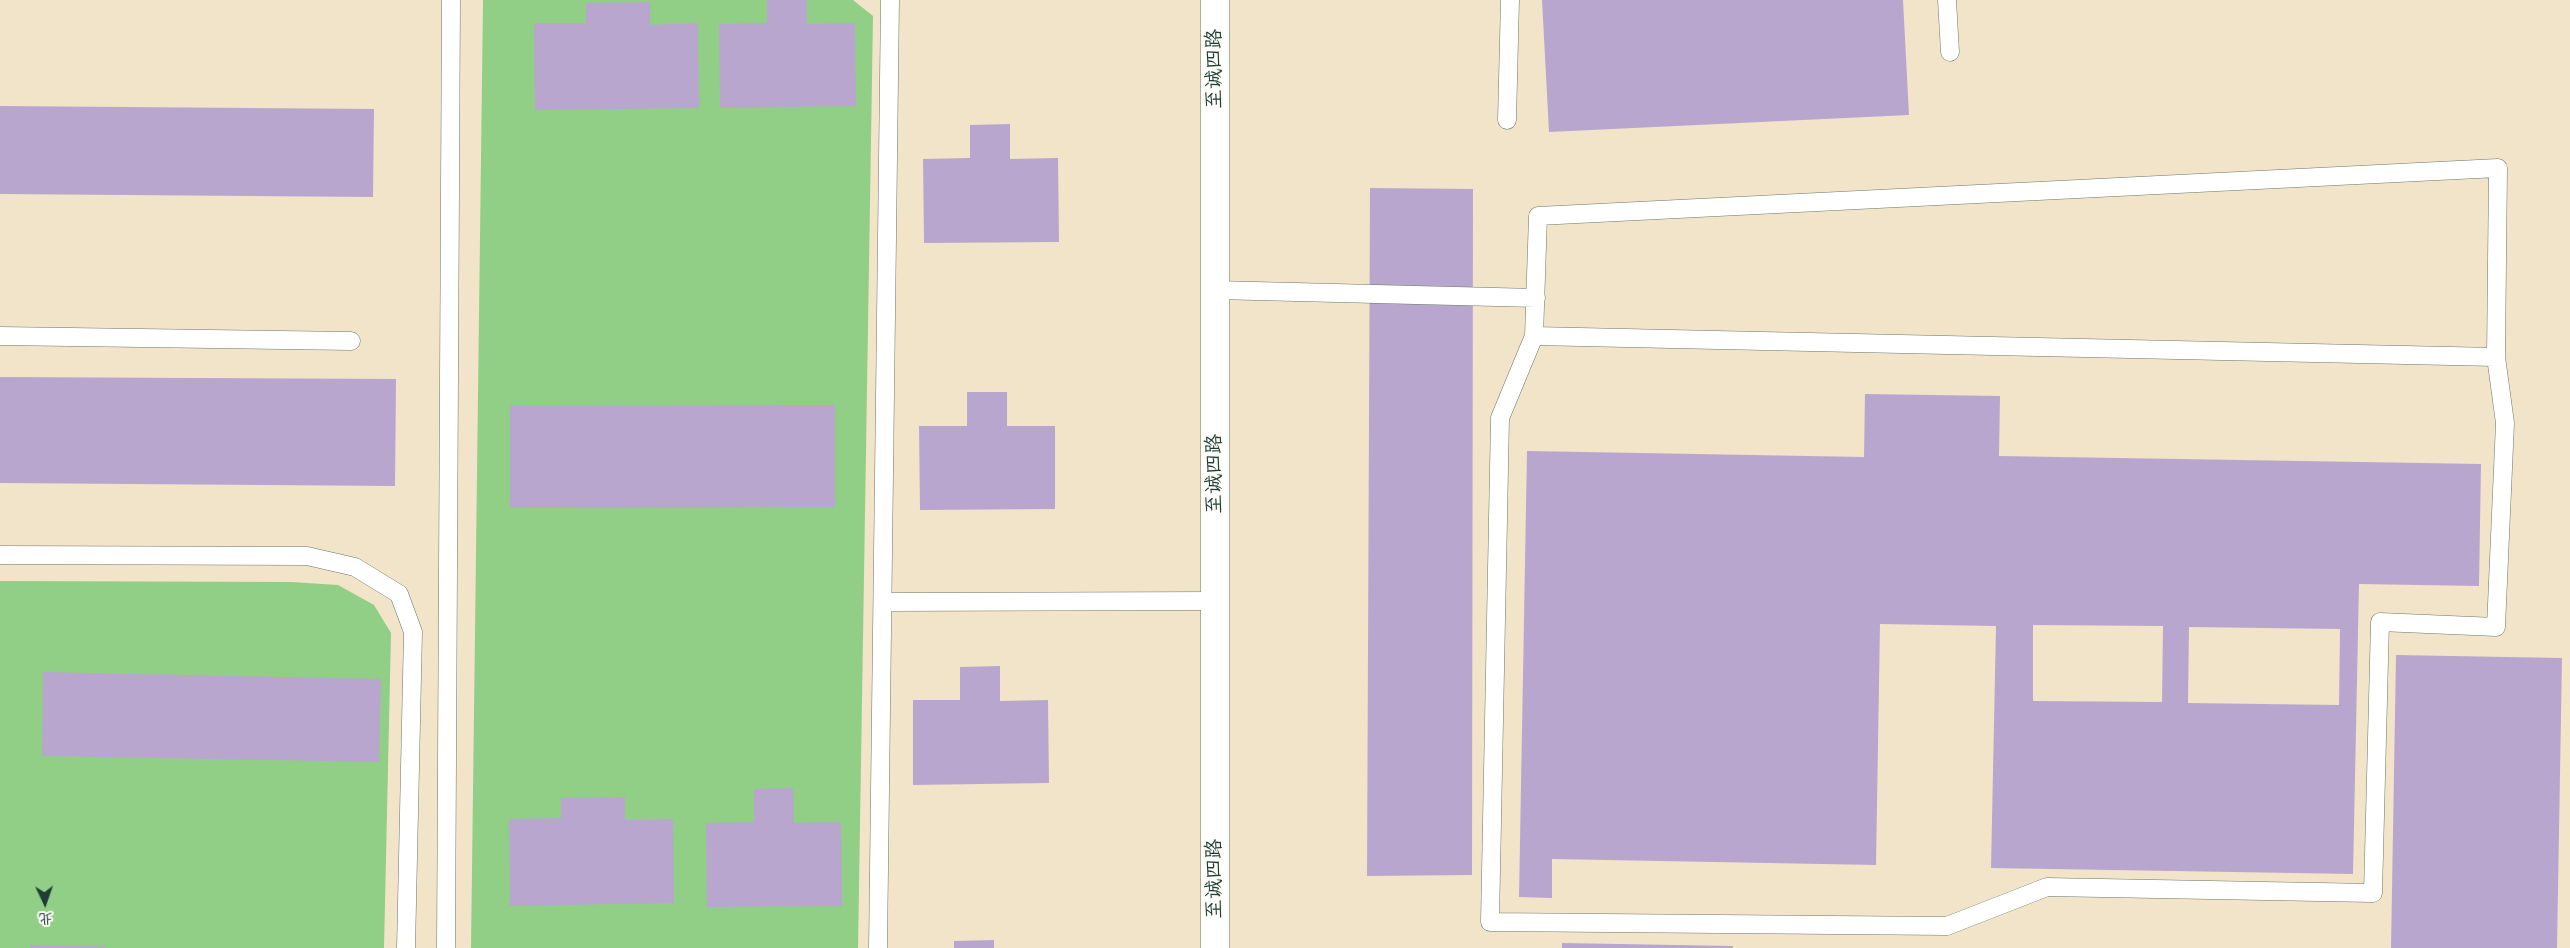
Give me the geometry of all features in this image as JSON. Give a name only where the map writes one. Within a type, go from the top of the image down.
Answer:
[{"type":"main road","name":"至诚四路","points":[[1215,0],[1215,948]]},
{"type":"lane","points":[[446,948],[451,0]]},
{"type":"lane","points":[[878,948],[890,0]]},
{"type":"lane","points":[[1507,120],[1510,0]]},
{"type":"lane","points":[[1946,0],[1950,52]]},
{"type":"lane","points":[[2498,168],[2496,357],[2505,424],[2496,627],[2380,622],[2373,894],[2047,887],[1947,926],[1490,922],[1500,418],[1534,336],[1536,298],[1538,216],[2498,168]]},
{"type":"lane","points":[[1215,290],[1536,298]]},
{"type":"lane","points":[[0,336],[351,341]]},
{"type":"lane","points":[[1534,336],[2496,357]]},
{"type":"lane","points":[[0,555],[307,556],[355,566],[399,594],[413,632],[406,948]]},
{"type":"lane","points":[[883,602],[1215,601]]},
{"type":"green space","points":[[483,0],[853,0],[873,16],[858,948],[471,948]]},
{"type":"green space","points":[[0,581],[291,582],[338,585],[374,605],[391,633],[384,948],[0,948]]},
{"type":"building","points":[[767,0],[807,0],[807,24],[855,23],[856,106],[720,108],[719,24],[767,23]]},
{"type":"building","points":[[1542,0],[1903,0],[1909,115],[1549,132]]},
{"type":"building","points":[[650,2],[650,25],[698,23],[699,108],[535,110],[534,23],[586,23],[586,3]]},
{"type":"building","points":[[0,106],[374,109],[373,197],[0,194]]},
{"type":"building","points":[[1010,124],[1010,159],[1058,158],[1059,242],[924,243],[923,159],[970,158],[970,125]]},
{"type":"building","points":[[1370,188],[1473,189],[1472,875],[1367,876]]},
{"type":"building","points":[[0,377],[396,379],[395,486],[0,483]]},
{"type":"building","points":[[967,392],[1007,392],[1007,426],[1055,426],[1055,509],[920,510],[919,426],[967,426]]},
{"type":"building","points":[[1865,394],[2000,396],[1999,456],[2481,464],[2479,586],[2359,584],[2353,874],[1991,868],[1996,626],[1880,624],[1876,865],[1552,859],[1552,898],[1519,897],[1527,451],[1864,457]],"holes":[[[2033,625],[2163,626],[2162,702],[2033,701]],[[2189,627],[2340,629],[2339,705],[2188,703]]]},
{"type":"building","points":[[835,405],[835,507],[510,508],[510,406]]},
{"type":"building","points":[[2396,655],[2562,658],[2557,948],[2391,948]]},
{"type":"building","points":[[1000,666],[1000,701],[1048,700],[1049,783],[913,785],[913,700],[960,700],[960,667]]},
{"type":"building","points":[[43,672],[381,679],[379,762],[42,756]]},
{"type":"building","points":[[793,788],[794,823],[841,822],[842,906],[707,907],[706,823],[754,822],[754,789]]},
{"type":"building","points":[[625,797],[625,820],[673,819],[674,903],[510,906],[509,819],[561,818],[561,798]]},
{"type":"building","points":[[994,940],[994,948],[954,948],[954,941]]},
{"type":"building","points":[[1562,943],[1733,946],[1733,948],[1562,948]]},
{"type":"building","points":[[30,945],[106,946],[106,948],[30,948]]}]
